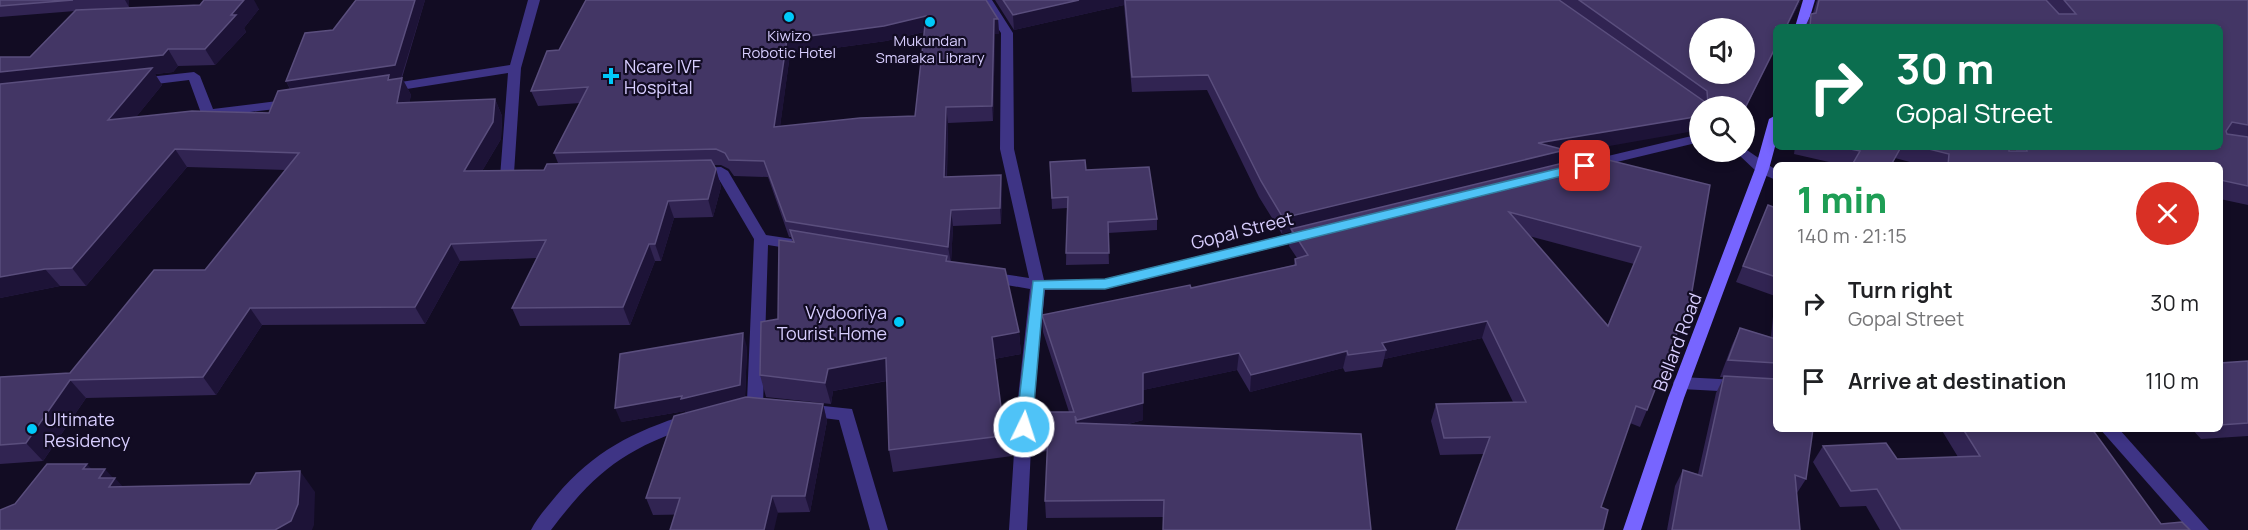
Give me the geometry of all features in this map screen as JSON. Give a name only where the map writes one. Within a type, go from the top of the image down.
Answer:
[{"type":"street","points":[[530,176],[507,177],[515,68],[534,0]]},
{"type":"street","points":[[986,0],[1007,33],[1007,149],[1038,285],[1025,407],[1018,530]]},
{"type":"street","points":[[1802,24],[1809,0]]},
{"type":"street","points":[[376,90],[515,68]]},
{"type":"street","points":[[126,84],[195,76],[208,113],[307,101]]},
{"type":"street","points":[[1574,169],[1689,141]]},
{"type":"street","name":"Bellard Road","points":[[1632,530],[1682,383],[1769,173],[1773,142]]},
{"type":"street","points":[[1755,161],[1769,173]]},
{"type":"street","points":[[686,172],[721,171],[761,239],[755,405]]},
{"type":"street","name":"Gopal Street","points":[[980,275],[1038,285],[1105,284],[1322,230]]},
{"type":"street","points":[[761,239],[818,249]]},
{"type":"street","points":[[1682,383],[1773,388]]},
{"type":"street","points":[[724,413],[755,405],[846,414],[879,530]]},
{"type":"street","points":[[540,530],[571,489],[600,460],[628,443],[662,428],[706,417]]},
{"type":"street","points":[[2112,432],[2200,530]]},
{"type":"building","points":[[0,0],[73,0],[0,6]]},
{"type":"building","points":[[204,0],[244,0],[231,15],[236,15],[205,49],[168,49],[163,55],[0,72],[0,57],[30,57],[76,10],[200,5]]},
{"type":"building","points":[[356,0],[415,0],[395,65],[286,81],[305,33],[333,30]]},
{"type":"building","points":[[586,0],[986,0],[998,19],[994,19],[992,106],[946,107],[944,177],[1001,175],[1000,208],[951,210],[948,247],[786,221],[764,161],[729,160],[725,153],[716,149],[554,153],[588,87],[531,91],[547,51],[559,50]],"holes":[[[926,16],[915,116],[860,118],[774,127],[787,39],[884,26]]]},
{"type":"building","points":[[1003,0],[1079,0],[1013,15]]},
{"type":"building","points":[[1125,0],[1559,0],[1697,96],[1689,96],[1689,118],[1538,143],[1565,150],[1283,218],[1261,181],[1208,75],[1132,77]]},
{"type":"building","points":[[1579,0],[1799,0],[1787,24],[1773,24],[1773,52],[1751,96],[1707,96],[1707,91],[1697,84],[1755,84],[1755,18],[1689,18],[1689,78]]},
{"type":"building","points":[[1819,0],[2046,0],[2059,14],[2076,14],[2064,0],[2248,0],[2248,125],[2232,122],[2226,131],[2227,134],[2248,137],[2248,186],[2223,181],[2223,162],[1948,162],[1949,154],[1933,150],[2223,150],[2223,24],[1810,24],[1811,14],[1816,13]]},
{"type":"building","points":[[152,68],[108,120],[192,111],[269,113],[278,91],[389,75],[388,80],[402,78],[397,103],[495,99],[493,122],[464,171],[544,170],[547,164],[711,160],[716,169],[708,199],[668,201],[655,244],[649,244],[623,307],[512,308],[546,240],[451,244],[415,307],[250,308],[203,377],[70,380],[26,443],[0,445],[0,377],[70,373],[154,270],[205,270],[299,153],[175,149],[72,268],[45,269],[0,277],[0,84]]},
{"type":"building","points":[[1855,150],[1899,150],[1893,162],[1854,162],[1860,151]]},
{"type":"building","points":[[1592,156],[1710,185],[1691,297],[1647,410],[1636,406],[1601,507],[1608,510],[1603,530],[1456,530],[1490,437],[1444,438],[1436,404],[1526,402],[1487,321],[1382,343],[1386,350],[1348,355],[1347,351],[1251,375],[1239,353],[1143,373],[1143,403],[1077,420],[1075,416],[1076,423],[1361,434],[1371,530],[1163,530],[1164,500],[1045,501],[1048,434],[1032,436],[1033,412],[1074,412],[1042,315],[1190,285],[1191,288],[1296,265],[1295,259],[1308,255],[1291,229]],"holes":[[[1509,212],[1641,247],[1608,326]]]},
{"type":"building","points":[[1085,160],[1086,170],[1149,167],[1157,219],[1108,222],[1109,253],[1066,253],[1068,197],[1052,198],[1050,162]]},
{"type":"building","points":[[1768,205],[1773,207],[1773,276],[1743,266]]},
{"type":"building","points":[[790,230],[947,256],[946,261],[1005,269],[1019,332],[992,337],[1001,407],[1011,407],[1009,435],[889,450],[886,358],[828,369],[825,383],[760,375],[761,322],[778,319],[779,240],[794,242]]},
{"type":"building","points":[[1740,328],[1773,338],[1773,363],[1728,360]]},
{"type":"building","points":[[743,333],[740,385],[681,399],[682,396],[615,408],[620,354]]},
{"type":"building","points":[[2248,361],[2248,423],[2223,425],[2223,363]]},
{"type":"building","points":[[1724,376],[1773,379],[1773,432],[1813,432],[1806,479],[1795,475],[1800,530],[1672,530],[1683,470],[1702,476]]},
{"type":"building","points":[[746,397],[823,404],[805,496],[772,496],[764,530],[670,530],[680,498],[646,498],[674,416]]},
{"type":"building","points":[[1965,432],[2094,432],[2161,524],[2182,522],[2190,530],[1901,530],[1877,489],[1851,491],[1823,446],[1886,443],[1897,459],[1980,456]]},
{"type":"building","points":[[47,464],[87,464],[83,469],[105,469],[99,478],[115,478],[109,487],[250,484],[256,473],[300,471],[298,504],[291,521],[275,530],[0,530],[0,510],[15,504]]},
{"type":"place","name":"Kiwizo Robotic Hotel","points":[[789,17]]},
{"type":"place","name":"Mukundan Smaraka Library","points":[[930,22]]},
{"type":"place","name":"Ncare IVF Hospital","points":[[611,76]]},
{"type":"place","name":"Vydooriya Tourist Home","points":[[899,322]]},
{"type":"place","name":"Ultimate Residency","points":[[32,429]]},
{"type":"route","points":[[1024,427],[1038,285],[1105,284],[1585,166]]}]
